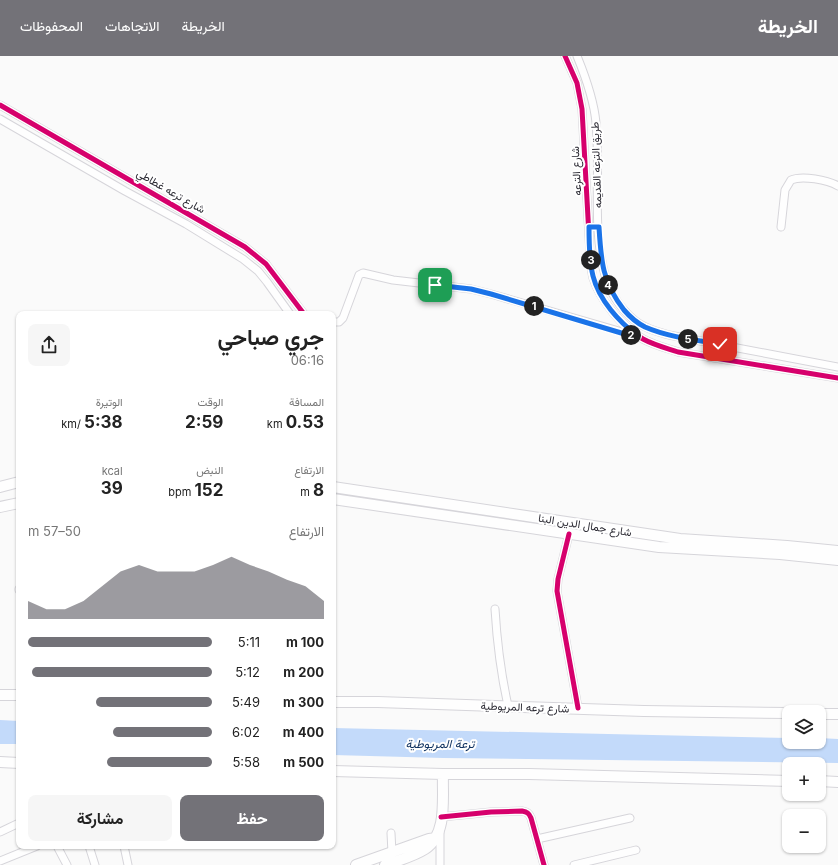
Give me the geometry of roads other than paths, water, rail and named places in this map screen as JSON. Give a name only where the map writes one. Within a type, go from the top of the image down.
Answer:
[{"type":"main road","points":[[0,487],[16,483]]},
{"type":"main road","name":"شارع جمال الدين البنا","points":[[336,486],[680,539],[838,551]]},
{"type":"main road","name":"شارع جمال الدين البنا","points":[[336,499],[659,547],[780,554],[838,560]]},
{"type":"main road","points":[[0,507],[16,504]]},
{"type":"main road","points":[[0,695],[16,695]]},
{"type":"main road","name":"شارع ترعه المريوطية","points":[[336,702],[782,713]]},
{"type":"main road","points":[[826,714],[838,714]]},
{"type":"main road","points":[[0,762],[16,762]]},
{"type":"main road","points":[[336,771],[443,774],[529,774],[782,781]]},
{"type":"main road","points":[[356,865],[390,862],[426,849],[438,834],[442,818],[443,774]]},
{"type":"main road","points":[[826,781],[838,782]]},
{"type":"street","name":"شارع الترعه","points":[[565,56],[577,83],[582,109],[592,268],[597,288],[614,314],[628,329],[638,336]]},
{"type":"street","name":"طريق الترعه القديمه","points":[[577,56],[590,91],[596,124],[599,227],[602,263],[609,288],[629,316],[640,325],[669,335],[838,366]]},
{"type":"street","name":"شارع ترعه غطاطي","points":[[0,105],[245,247],[266,264],[302,311]]},
{"type":"street","name":"شارع ترعه غطاطي","points":[[1,119],[125,191],[193,228],[243,259],[258,271],[268,282],[288,311]]},
{"type":"street","points":[[781,227],[785,190],[791,180],[802,178],[822,180],[838,186]]},
{"type":"street","points":[[589,227],[599,227]]},
{"type":"street","points":[[336,322],[339,322],[343,318],[359,275],[363,273],[393,280],[471,289],[491,294],[628,335],[638,336],[660,347],[678,352],[838,378]]},
{"type":"street","points":[[568,534],[558,578],[557,591],[578,708]]},
{"type":"street","points":[[495,609],[500,668],[508,706]]},
{"type":"street","points":[[442,818],[491,812],[522,811],[530,814],[544,865]]},
{"type":"street","points":[[537,839],[630,818]]},
{"type":"street","points":[[0,832],[16,824]]},
{"type":"street","points":[[390,862],[391,834]]},
{"type":"street","points":[[438,834],[440,865]]},
{"type":"street","points":[[0,861],[30,849]]},
{"type":"street","points":[[58,849],[67,865]]},
{"type":"street","points":[[90,849],[95,865]]},
{"type":"street","points":[[125,849],[128,865]]},
{"type":"street","points":[[574,865],[636,850]]},
{"type":"water","points":[[0,720],[16,721],[16,744],[0,744]]},
{"type":"water","name":"ترعة المريوطية","points":[[336,728],[782,738],[782,749],[826,749],[826,738],[838,739],[838,763],[826,763],[826,757],[782,757],[782,762],[336,755]]}]
